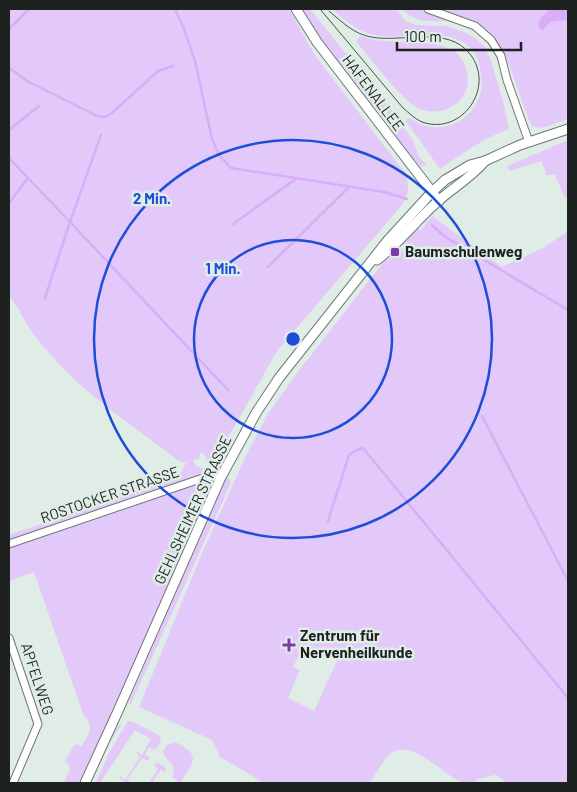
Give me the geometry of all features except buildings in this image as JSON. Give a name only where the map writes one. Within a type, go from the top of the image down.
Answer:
[{"type":"street","name":"HAFENALLEE","points":[[296,9],[317,42],[439,201]]},
{"type":"street","points":[[428,9],[475,26],[491,40],[501,56],[507,80],[529,142]]},
{"type":"street","name":"GEHLSHEIMER STRASSE","points":[[84,783],[118,711],[217,477],[267,396],[388,240],[432,192],[446,180],[470,165],[568,129]]},
{"type":"street","name":"GEHLSHEIMER STRASSE","points":[[363,271],[401,240],[439,201],[474,174],[485,161]]},
{"type":"street","name":"ROSTOCKER STRASSE","points":[[9,544],[203,478],[217,477]]},
{"type":"street","name":"APFELWEG","points":[[9,638],[38,724],[12,779]]},
{"type":"shaded area","points":[[9,9],[289,9],[314,54],[404,172],[408,182],[408,193],[402,205],[277,351],[225,443],[215,457],[224,461],[221,466],[216,468],[207,463],[205,454],[200,453],[199,459],[193,460],[195,465],[206,470],[207,473],[185,482],[181,487],[213,479],[214,481],[80,783],[64,783],[70,769],[65,762],[74,745],[77,744],[81,747],[89,734],[90,726],[83,714],[34,572],[9,581],[9,535],[61,517],[78,506],[174,478],[181,472],[186,463],[179,461],[86,390],[72,377],[29,328],[9,296]]},
{"type":"shaded area","points":[[302,9],[310,9],[393,112],[414,142],[418,155],[426,164],[421,167],[413,158],[329,50]]},
{"type":"shaded area","points":[[332,9],[397,9],[405,21],[416,25],[446,26],[475,38],[485,47],[491,61],[509,129],[482,142],[440,169],[406,121],[409,118],[425,126],[442,127],[452,125],[469,114],[475,106],[481,86],[479,65],[473,51],[463,42],[451,37],[438,35],[382,36],[370,34],[355,27]]},
{"type":"shaded area","points":[[403,9],[423,9],[434,16],[450,21],[418,19],[407,14]]},
{"type":"shaded area","points":[[438,9],[568,9],[568,119],[542,128],[532,126],[506,57],[498,44],[478,24]]},
{"type":"shaded area","points":[[550,9],[568,9],[568,21],[550,23],[543,31],[538,26],[540,19]]},
{"type":"shaded area","points":[[360,36],[383,41],[429,43],[453,50],[461,58],[466,69],[468,81],[466,91],[458,103],[445,110],[432,111],[418,108],[395,88],[356,41]]},
{"type":"shaded area","points":[[568,140],[568,201],[555,175],[546,175],[542,161],[510,171],[507,166]]},
{"type":"shaded area","points":[[432,216],[502,267],[543,248],[568,231],[568,783],[505,783],[495,775],[478,779],[474,783],[464,783],[417,753],[398,750],[387,757],[370,783],[263,783],[220,757],[212,740],[139,707],[202,553],[249,449],[269,412],[385,260],[400,249],[402,251],[405,249],[404,244],[418,227],[420,231]],"holes":[[[304,645],[337,661],[314,711],[288,698],[300,670],[293,667]]]},
{"type":"shaded area","points":[[225,477],[229,478],[231,483],[130,706],[129,702]]},
{"type":"shaded area","points":[[128,721],[159,735],[161,742],[155,750],[149,747],[145,754],[150,758],[147,761],[142,758],[127,780],[131,783],[123,783],[124,781],[119,778],[120,776],[125,780],[140,757],[136,753],[142,755],[151,739],[135,730],[100,783],[96,783],[110,751]]},
{"type":"shaded area","points":[[123,722],[110,742],[91,783],[89,783],[107,741]]},
{"type":"shaded area","points":[[175,742],[189,751],[193,760],[192,765],[180,783],[176,783],[178,781],[172,777],[173,765],[164,756],[163,752],[166,746]]},
{"type":"shaded area","points":[[158,763],[165,767],[166,773],[161,770],[152,783],[149,783],[158,769],[154,765]]},
{"type":"waterway","points":[[9,29],[29,9]]},
{"type":"waterway","points":[[175,9],[195,61],[212,139],[219,155],[231,168],[384,192],[407,199]]},
{"type":"waterway","points":[[9,68],[29,82],[97,116],[105,117],[112,113],[158,71],[173,66]]},
{"type":"waterway","points":[[9,130],[39,106]]},
{"type":"waterway","points":[[101,135],[70,222],[228,390]]},
{"type":"waterway","points":[[9,158],[70,222],[45,298]]},
{"type":"waterway","points":[[9,203],[28,178]]},
{"type":"waterway","points":[[233,224],[297,178]]},
{"type":"waterway","points":[[268,267],[350,186]]},
{"type":"waterway","points":[[432,225],[444,236],[568,310]]},
{"type":"waterway","points":[[482,416],[568,581]]},
{"type":"waterway","points":[[328,521],[349,455],[363,448],[568,698]]},
{"type":"tram line","points":[[320,9],[403,108],[417,119],[422,122],[437,124],[450,122],[462,115],[471,106],[477,94],[479,81],[477,67],[470,54],[461,45],[437,37],[371,37],[348,27],[329,11]]},
{"type":"place","name":"Baumschulenweg","points":[[395,252]]},
{"type":"place","name":"Zentrum für Nervenheilkunde","points":[[289,645]]}]
